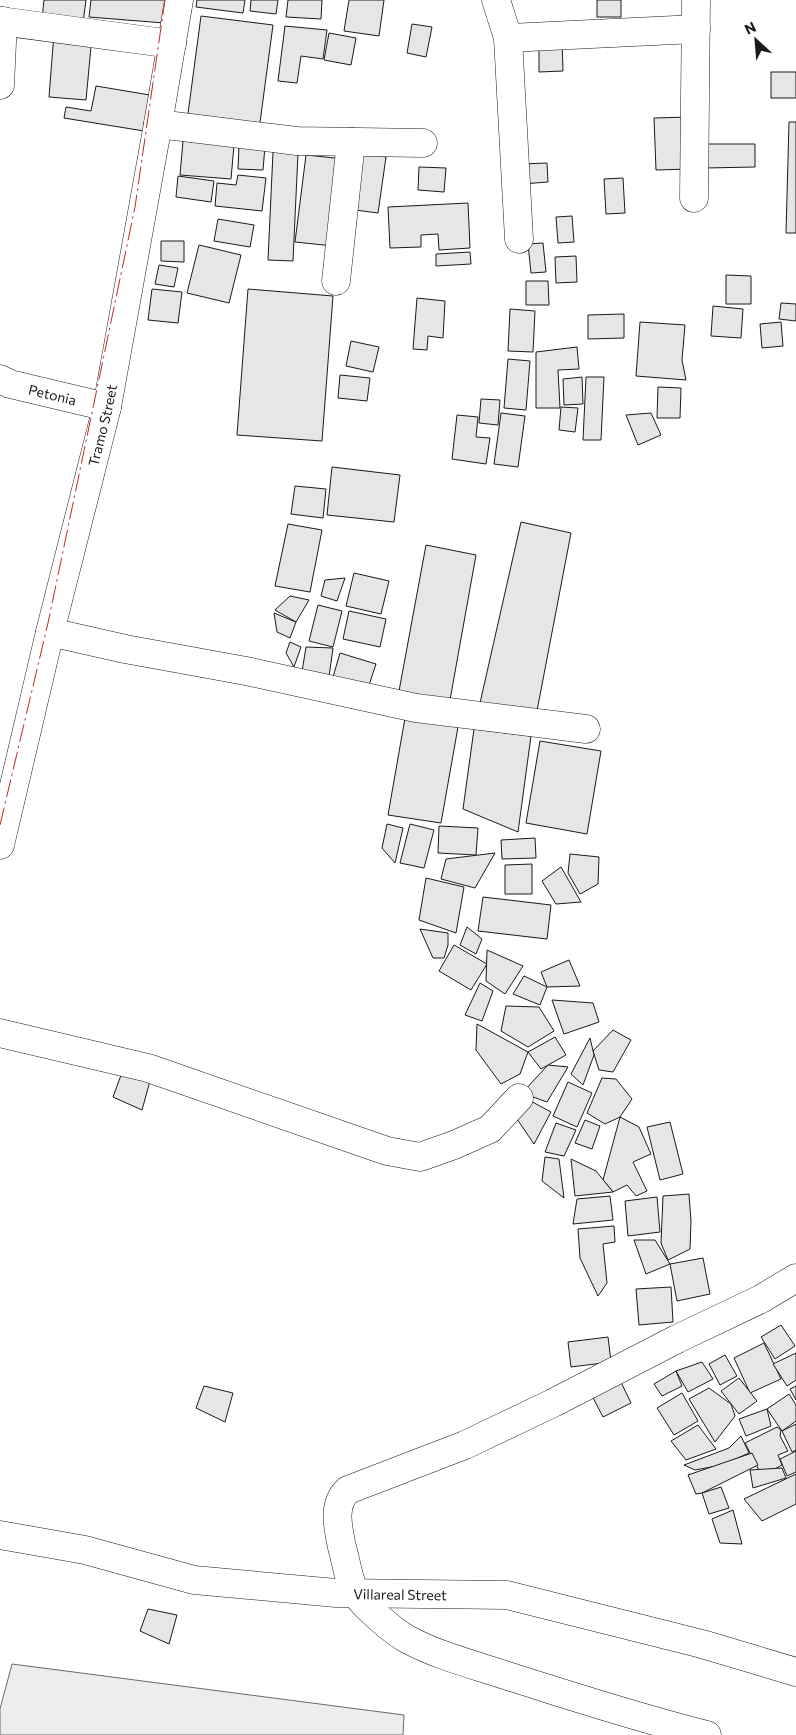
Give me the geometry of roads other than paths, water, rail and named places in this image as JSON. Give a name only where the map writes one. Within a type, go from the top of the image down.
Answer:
[{"type":"street","name":"Tramo Street","points":[[0,845],[50,632],[107,407],[179,0]]},
{"type":"street","points":[[496,0],[508,38],[519,239]]},
{"type":"street","points":[[694,198],[696,0]]},
{"type":"street","points":[[0,85],[2,21],[172,44]]},
{"type":"street","points":[[508,38],[696,29]]},
{"type":"street","points":[[158,124],[296,141],[423,143]]},
{"type":"street","points":[[336,281],[351,142]]},
{"type":"street","name":"Petonia","points":[[0,379],[10,384],[107,407]]},
{"type":"street","points":[[50,632],[125,649],[246,671],[416,708],[586,729]]},
{"type":"street","points":[[0,1032],[148,1068],[387,1151],[420,1157],[490,1129],[519,1098]]},
{"type":"street","points":[[707,1735],[572,1696],[469,1663],[420,1645],[395,1631],[355,1593],[338,1530],[338,1509],[341,1496],[348,1490],[483,1436],[761,1299],[796,1278]]},
{"type":"street","name":"Villareal Street","points":[[0,1535],[85,1550],[194,1580],[336,1593],[508,1595],[702,1644],[796,1672]]}]
